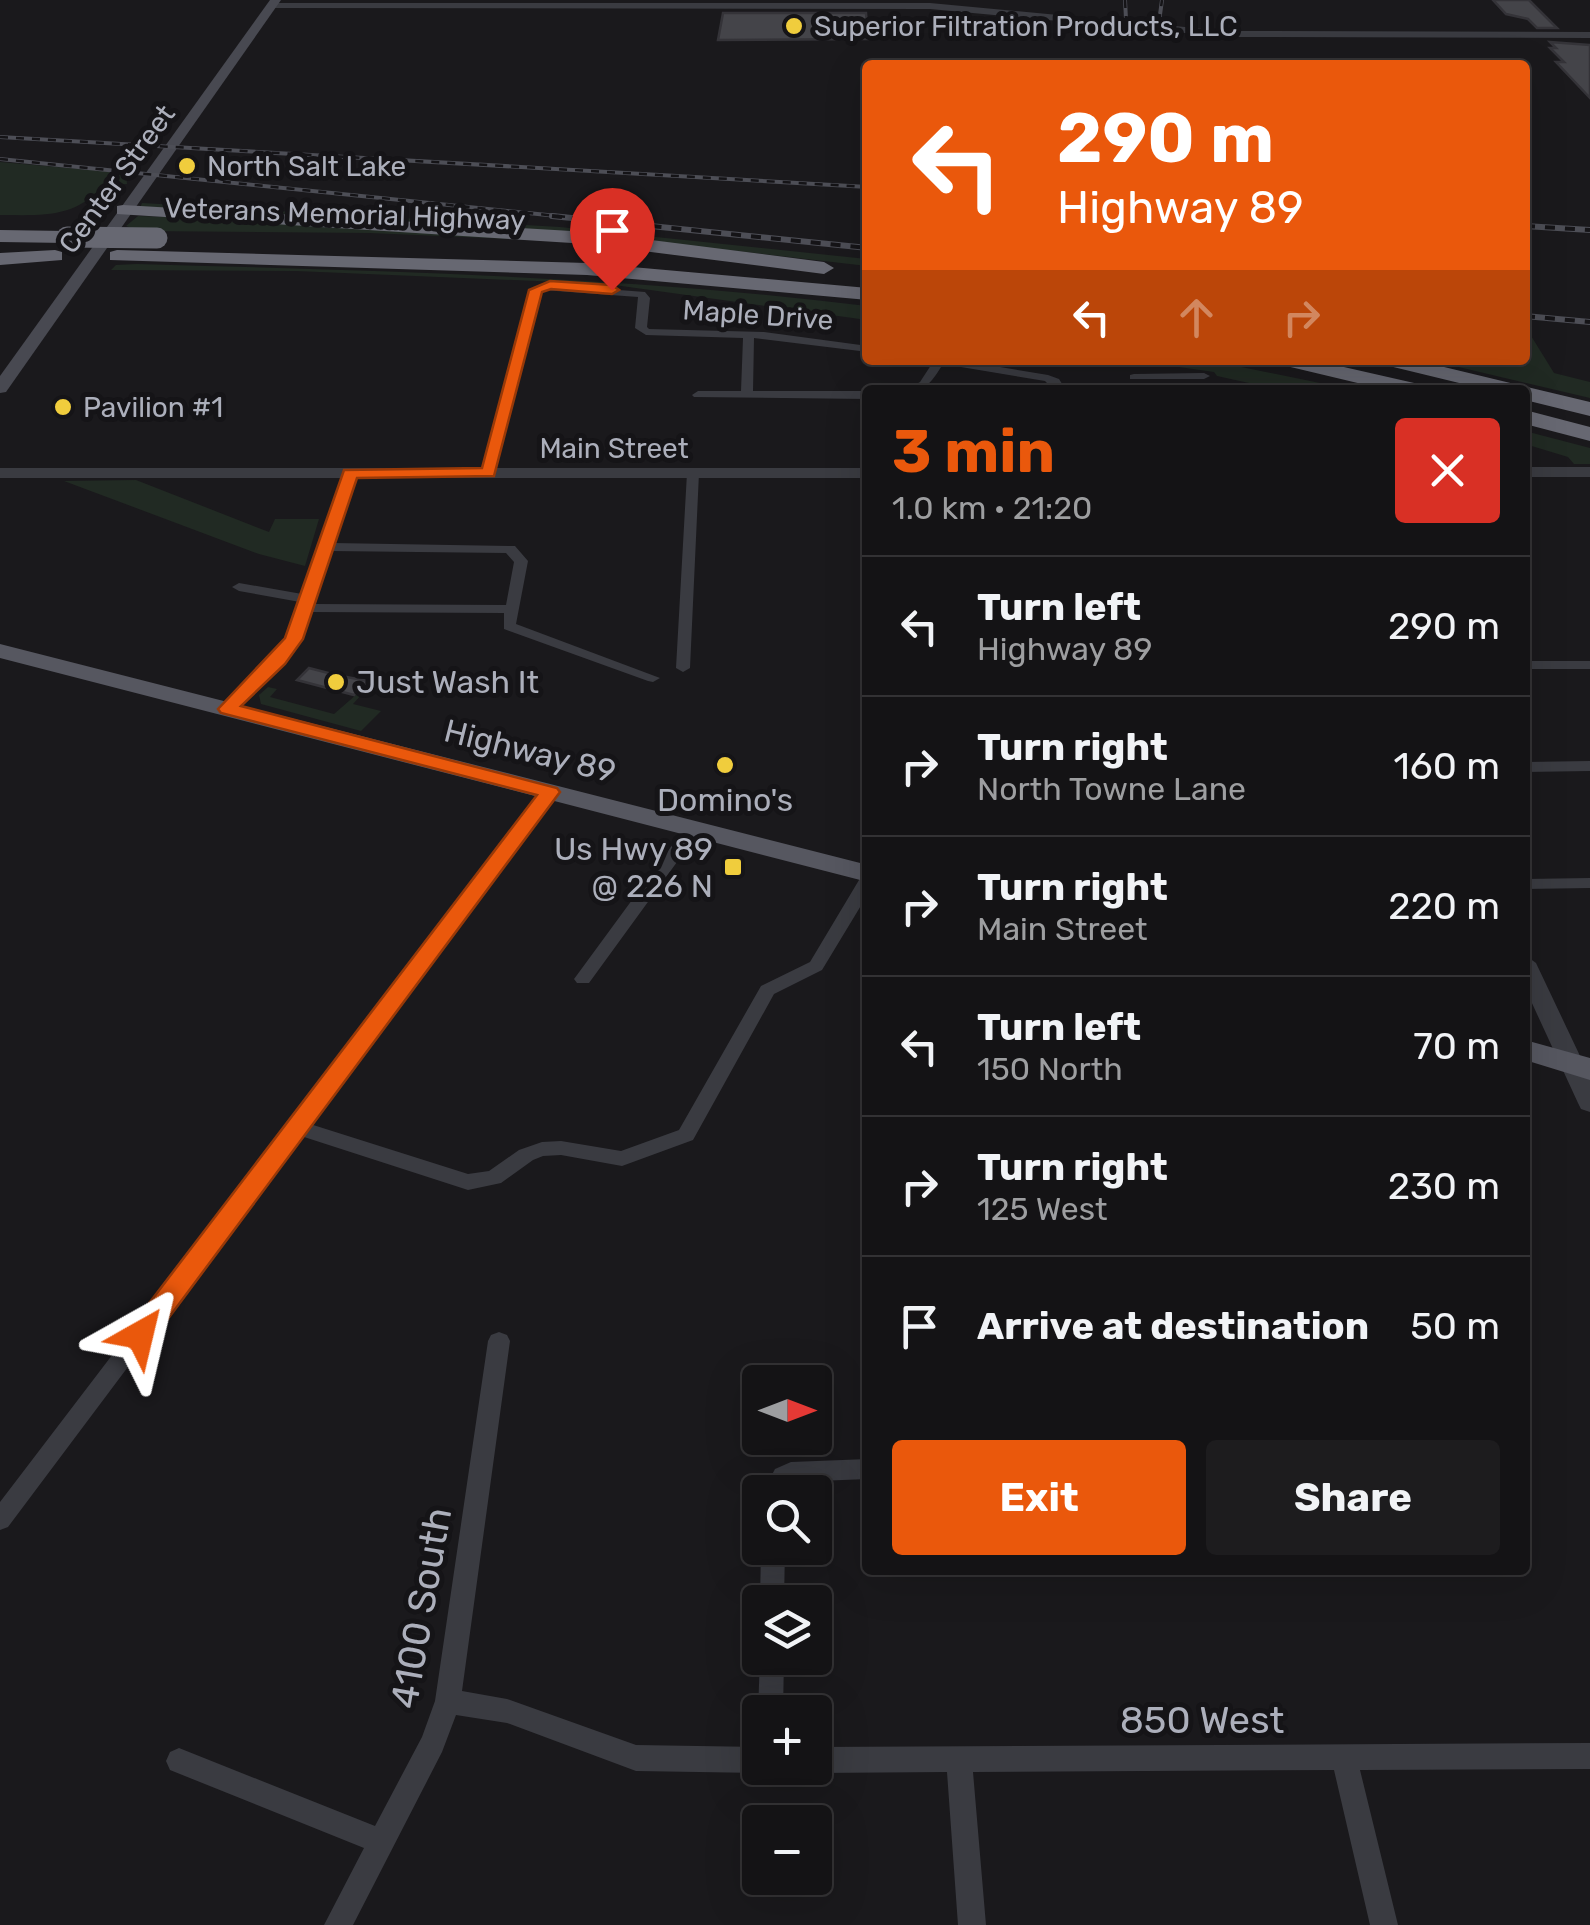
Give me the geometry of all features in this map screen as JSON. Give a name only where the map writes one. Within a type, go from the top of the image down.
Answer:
[{"type":"highway","points":[[124,210],[588,238],[729,253],[862,276]]},
{"type":"highway","name":"Veterans Memorial Highway","points":[[0,236],[117,256],[446,263],[753,282],[862,293]]},
{"type":"highway","name":"Veterans Memorial Highway","points":[[67,246],[157,238],[510,248],[862,277]]},
{"type":"highway","points":[[0,257],[67,246]]},
{"type":"highway","points":[[1306,365],[1392,385]]},
{"type":"highway","points":[[1409,365],[1494,385]]},
{"type":"highway","points":[[1530,393],[1590,409]]},
{"type":"highway","points":[[1530,418],[1590,434]]},
{"type":"main road","name":"Center Street","points":[[0,388],[274,2]]},
{"type":"main road","name":"Highway 89","points":[[0,651],[862,875]]},
{"type":"main road","points":[[1530,1051],[1580,1065]]},
{"type":"street","points":[[274,2],[819,3],[958,7],[1241,34],[1590,35]]},
{"type":"street","name":"Maple Drive","points":[[488,473],[535,292],[543,286],[603,288],[645,296],[640,326],[644,332],[750,334],[862,348]]},
{"type":"street","points":[[747,395],[750,334]]},
{"type":"street","points":[[962,365],[1053,385]]},
{"type":"street","points":[[1134,377],[1204,376]]},
{"type":"street","points":[[698,395],[862,395]]},
{"type":"street","points":[[1530,472],[1590,472]]},
{"type":"street","name":"Main Street","points":[[0,473],[862,473]]},
{"type":"street","points":[[228,709],[284,653],[306,604],[350,473]]},
{"type":"street","points":[[684,668],[693,473]]},
{"type":"street","points":[[325,547],[510,549],[521,561],[510,626],[653,678]]},
{"type":"street","points":[[239,587],[306,604],[512,609]]},
{"type":"street","points":[[1530,665],[1590,665]]},
{"type":"street","points":[[1530,766],[1590,766]]},
{"type":"street","points":[[0,1520],[550,792]]},
{"type":"street","points":[[584,979],[694,829]]},
{"type":"street","points":[[1530,884],[1590,883]]},
{"type":"street","points":[[298,1128],[468,1182],[494,1178],[526,1155],[542,1150],[561,1148],[615,1160],[673,1142],[694,1126],[767,990],[816,966],[862,887]]},
{"type":"street","points":[[1530,972],[1580,1065],[1590,1103]]},
{"type":"street","name":"4100 South","points":[[338,1925],[433,1743],[448,1702],[499,1342]]},
{"type":"street","points":[[785,1475],[862,1469]]},
{"type":"street","points":[[448,1702],[507,1710],[636,1758],[742,1760]]},
{"type":"street","name":"850 West","points":[[832,1760],[1590,1756]]},
{"type":"street","points":[[1344,1757],[1384,1925]]},
{"type":"street","points":[[959,1759],[972,1925]]},
{"type":"street","points":[[179,1761],[380,1842]]},
{"type":"shaded area","points":[[0,162],[126,173],[127,184],[103,186],[80,204],[56,213],[0,215]]},
{"type":"shaded area","points":[[142,203],[560,227],[862,258],[862,265],[737,251],[140,208]]},
{"type":"shaded area","points":[[138,216],[285,221],[555,241],[370,233],[141,231],[126,226]]},
{"type":"shaded area","points":[[116,265],[502,276],[685,288],[862,305],[862,319],[607,284],[296,271],[111,270]]},
{"type":"shaded area","points":[[1530,334],[1554,373],[1590,382],[1590,398],[1450,365],[1530,365]]},
{"type":"shaded area","points":[[1165,365],[1232,365],[1330,385],[1258,385],[1214,372]]},
{"type":"shaded area","points":[[1530,432],[1590,448],[1590,464],[1574,464],[1568,457],[1530,446]]},
{"type":"shaded area","points":[[136,480],[269,532],[275,519],[319,519],[305,566],[259,554],[64,481]]},
{"type":"shaded area","points":[[380,674],[353,704],[381,711],[361,731],[261,704],[259,695],[268,687],[277,689],[270,697],[334,714]]},
{"type":"building","points":[[1493,0],[1529,0],[1557,28],[1537,28],[1528,19],[1506,14]]},
{"type":"building","name":"Superior Filtration Products, LLC","points":[[723,13],[866,13],[868,39],[718,40]]},
{"type":"building","points":[[1550,42],[1590,45],[1590,98],[1556,62],[1564,62],[1550,48],[1556,48]]},
{"type":"building","name":"Just Wash It","points":[[309,668],[368,681],[354,695],[297,680]]},
{"type":"railway","points":[[1125,0],[1126,19]]},
{"type":"railway","points":[[1159,22],[1162,0]]},
{"type":"railway","points":[[0,137],[862,187]]},
{"type":"railway","points":[[0,159],[577,218]]},
{"type":"railway","points":[[552,216],[862,247]]},
{"type":"railway","points":[[1530,226],[1590,230]]},
{"type":"railway","points":[[1530,316],[1590,322]]},
{"type":"place","name":"Superior Filtration Products, LLC","points":[[794,26]]},
{"type":"place","name":"North Salt Lake","points":[[187,166]]},
{"type":"place","name":"Pavilion #1","points":[[63,407]]},
{"type":"place","name":"Just Wash It","points":[[336,682]]},
{"type":"place","name":"Domino's","points":[[725,765]]},
{"type":"place","name":"Us Hwy 89 @ 226 N","points":[[733,867]]},
{"type":"route","points":[[140,1335],[550,792],[228,709],[294,639],[350,473],[488,473],[536,290],[550,285],[612,290]]}]
